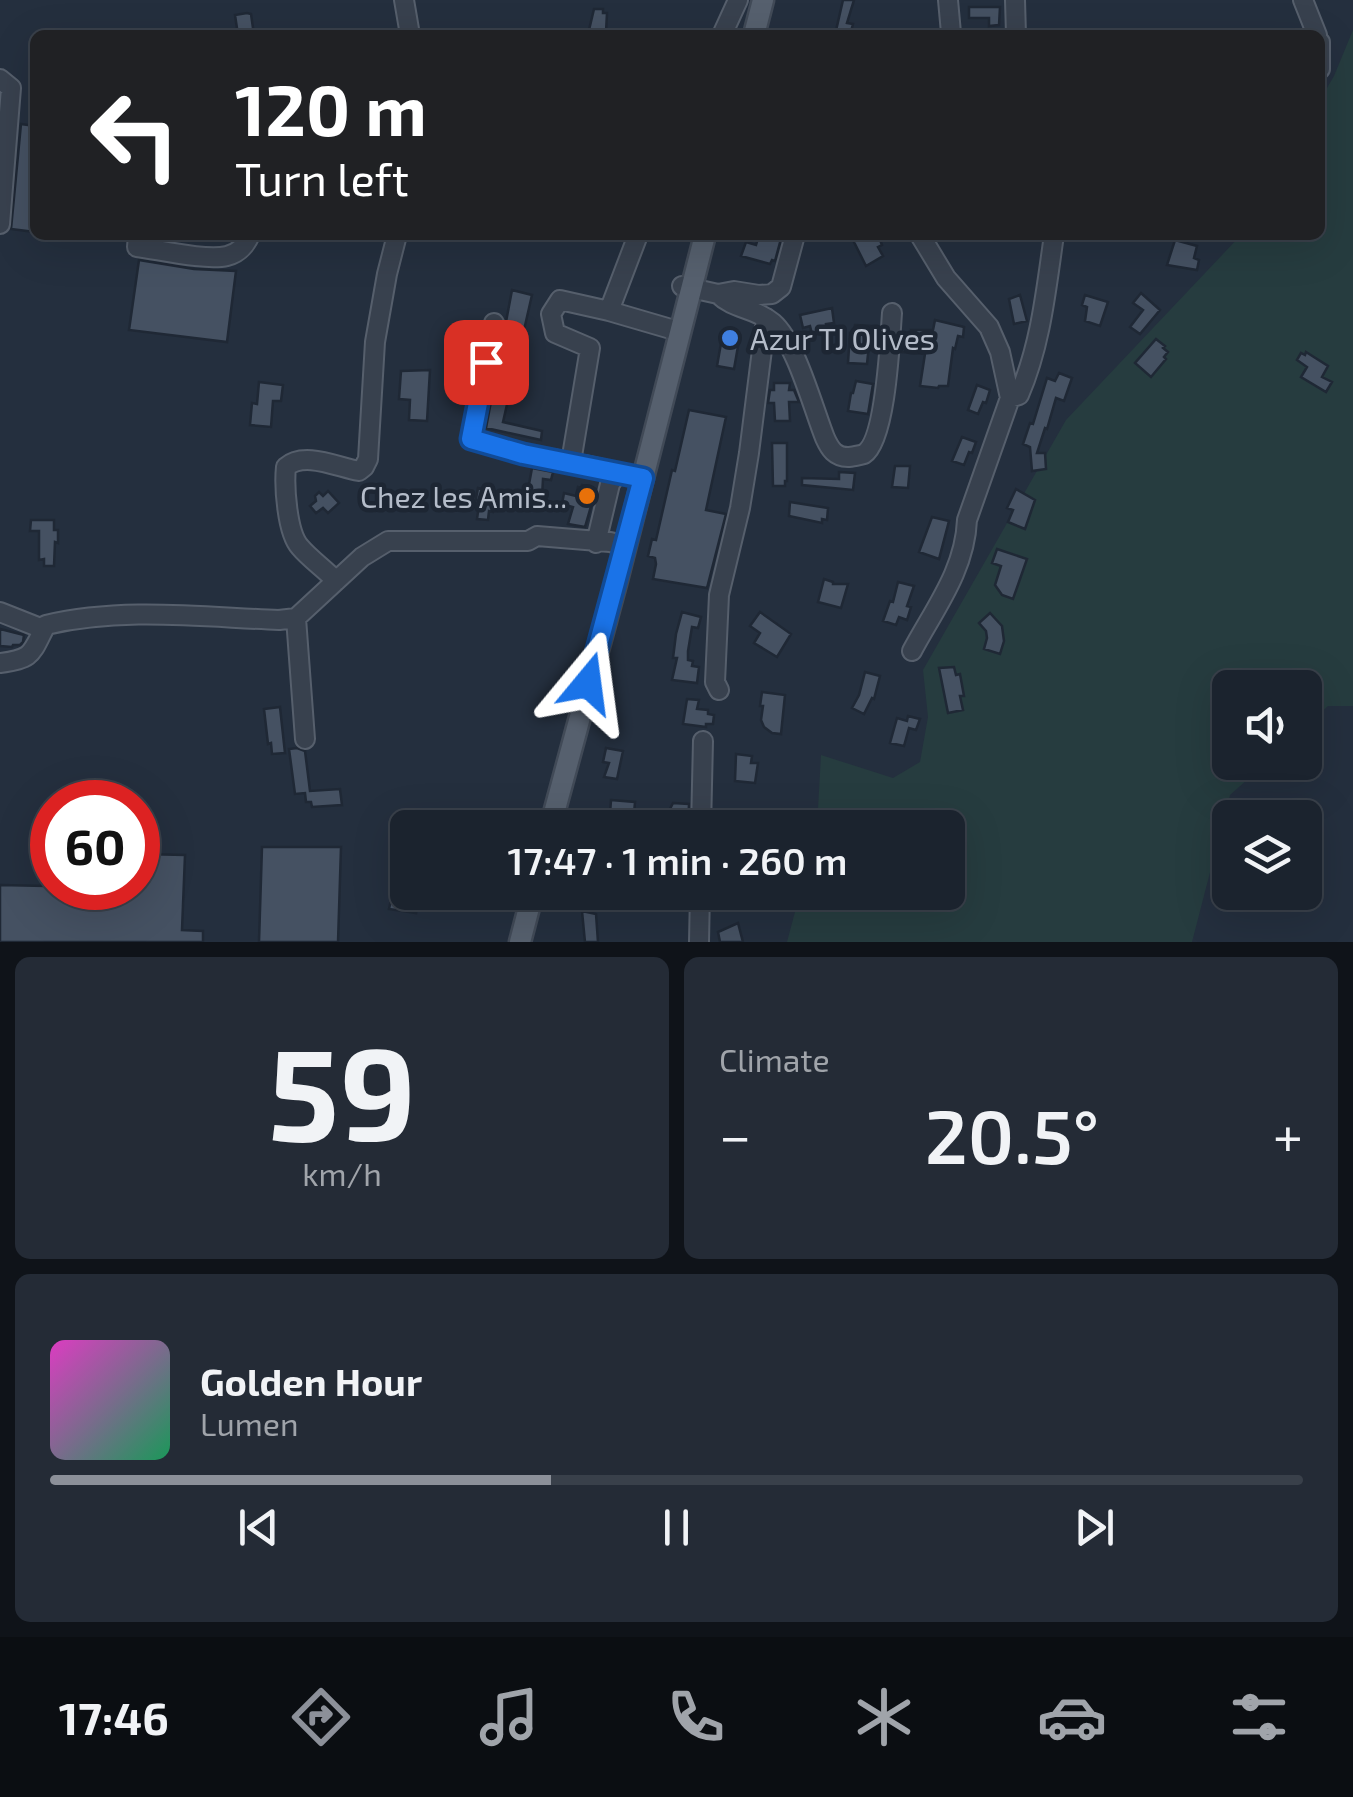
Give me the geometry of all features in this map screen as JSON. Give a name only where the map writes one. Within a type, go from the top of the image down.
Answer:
[{"type":"main road","points":[[755,30],[763,0]]},
{"type":"main road","points":[[555,810],[578,718],[612,544],[700,240]]},
{"type":"main road","points":[[520,942],[528,910]]},
{"type":"street","points":[[404,0],[409,30]]},
{"type":"street","points":[[724,30],[738,0]]},
{"type":"street","points":[[948,0],[951,30]]},
{"type":"street","points":[[1015,0],[1016,30]]},
{"type":"street","points":[[1303,0],[1315,30]]},
{"type":"street","points":[[0,79],[12,88],[0,224]]},
{"type":"street","points":[[138,240],[137,247],[214,257],[237,252],[248,240]]},
{"type":"street","points":[[336,581],[293,538],[286,467],[294,460],[304,460],[359,471],[368,459],[376,342],[396,240]]},
{"type":"street","points":[[609,311],[636,240]]},
{"type":"street","points":[[687,287],[718,294],[772,294],[781,287],[794,240]]},
{"type":"street","points":[[912,651],[959,567],[967,520],[1010,398],[1000,352],[989,327],[946,278],[922,240]]},
{"type":"street","points":[[1010,398],[1019,396],[1042,325],[1053,240]]},
{"type":"street","points":[[718,294],[727,304],[755,310],[788,340],[830,449],[839,456],[864,454],[872,446],[887,389],[892,313]]},
{"type":"street","points":[[571,462],[590,348],[555,332],[551,314],[560,300],[676,331]]},
{"type":"street","points":[[719,690],[714,682],[719,595],[750,454],[766,318]]},
{"type":"street","points":[[494,323],[471,439],[523,454],[631,475]]},
{"type":"street","points":[[0,663],[21,661],[32,652],[46,625],[70,620],[150,614],[296,618],[362,556],[388,541],[528,541],[537,536],[612,544]]},
{"type":"street","points":[[0,612],[44,628]]},
{"type":"street","points":[[296,618],[305,740]]},
{"type":"street","points":[[701,810],[702,741]]},
{"type":"street","points":[[699,942],[700,910]]},
{"type":"green space","points":[[1353,30],[1353,706],[1328,706],[1322,711],[1322,670],[1212,670],[1212,780],[1247,780],[1229,800],[1212,800],[1212,865],[1192,942],[787,942],[795,910],[965,910],[965,810],[818,810],[821,755],[893,778],[920,762],[928,717],[923,670],[1066,420],[1236,240],[1325,240],[1325,91]]},
{"type":"building","points":[[843,0],[854,0],[847,23],[853,24],[851,30],[836,30]]},
{"type":"building","points":[[969,7],[1000,7],[999,25],[989,26],[989,18],[969,18]]},
{"type":"building","points":[[594,9],[603,9],[607,13],[606,30],[589,30]]},
{"type":"building","points":[[251,14],[253,30],[237,30],[235,15]]},
{"type":"building","points":[[21,124],[30,125],[30,231],[11,229]]},
{"type":"building","points":[[758,240],[781,240],[775,261],[770,264],[741,256],[746,242],[756,245]]},
{"type":"building","points":[[880,240],[882,245],[878,247],[883,256],[866,266],[854,242]]},
{"type":"building","points":[[1175,240],[1197,246],[1197,270],[1167,265]]},
{"type":"building","points":[[139,260],[236,271],[227,342],[129,330]]},
{"type":"building","points":[[512,290],[532,295],[503,422],[542,431],[541,440],[486,428]]},
{"type":"building","points":[[1141,293],[1160,310],[1140,334],[1130,327],[1143,310],[1133,303]]},
{"type":"building","points":[[1020,295],[1027,321],[1014,324],[1009,299]]},
{"type":"building","points":[[1085,295],[1108,302],[1100,326],[1085,321]]},
{"type":"building","points":[[832,308],[834,323],[826,324],[827,331],[812,334],[810,326],[803,328],[800,315]]},
{"type":"building","points":[[935,320],[964,327],[963,337],[958,336],[953,348],[948,386],[938,388],[920,386],[925,354],[902,352],[903,340],[912,341],[911,330],[933,330]]},
{"type":"building","points":[[855,325],[871,326],[867,364],[848,363],[850,333],[854,333]]},
{"type":"building","points":[[723,332],[740,335],[734,369],[717,366]]},
{"type":"building","points":[[1156,339],[1168,352],[1151,377],[1135,363]]},
{"type":"building","points":[[1306,352],[1328,366],[1322,377],[1332,382],[1326,392],[1301,377],[1307,367],[1297,360]]},
{"type":"building","points":[[430,370],[427,421],[409,420],[410,400],[399,399],[401,371]]},
{"type":"building","points":[[1059,373],[1072,378],[1064,401],[1056,398],[1037,453],[1045,453],[1046,469],[1032,471],[1030,447],[1023,444],[1047,378],[1055,381]]},
{"type":"building","points":[[856,381],[873,384],[868,414],[848,411]]},
{"type":"building","points":[[259,382],[283,385],[281,401],[273,401],[271,427],[250,425]]},
{"type":"building","points":[[774,383],[790,383],[789,390],[794,390],[799,402],[789,402],[790,421],[775,421],[774,403],[768,403]]},
{"type":"building","points":[[977,385],[990,390],[978,414],[968,410]]},
{"type":"building","points":[[689,410],[726,417],[706,510],[726,514],[707,588],[653,579],[655,558],[648,556],[652,539],[656,540]]},
{"type":"building","points":[[962,437],[976,442],[964,465],[952,461]]},
{"type":"building","points":[[772,443],[787,443],[785,486],[773,486]]},
{"type":"building","points":[[895,466],[910,466],[908,488],[892,487]]},
{"type":"building","points":[[532,468],[553,472],[551,480],[543,479],[540,498],[527,495]]},
{"type":"building","points":[[839,472],[855,473],[853,490],[802,485],[802,478],[839,479]]},
{"type":"building","points":[[582,485],[596,489],[585,527],[568,524],[573,507],[562,504],[564,493],[576,496]]},
{"type":"building","points":[[478,488],[492,491],[491,500],[495,501],[488,520],[477,519]]},
{"type":"building","points":[[1016,489],[1035,500],[1025,529],[1008,522],[1013,510],[1007,508]]},
{"type":"building","points":[[328,491],[339,503],[328,513],[323,508],[316,513],[310,506],[316,501],[315,496]]},
{"type":"building","points":[[790,502],[828,508],[827,520],[822,519],[822,523],[789,516]]},
{"type":"building","points":[[932,517],[949,521],[939,559],[919,552]]},
{"type":"building","points":[[31,520],[54,520],[58,543],[55,542],[54,566],[44,566],[44,559],[39,560],[39,531],[30,531]]},
{"type":"building","points":[[997,549],[1027,559],[1013,599],[1002,595],[995,585],[1001,566],[992,563]]},
{"type":"building","points":[[824,579],[833,584],[848,584],[841,608],[818,602]]},
{"type":"building","points":[[898,582],[914,586],[907,620],[899,617],[896,625],[883,621]]},
{"type":"building","points":[[682,612],[701,617],[698,628],[692,627],[688,651],[692,666],[699,667],[697,683],[672,680]]},
{"type":"building","points":[[760,612],[791,634],[777,657],[754,643],[760,633],[750,626]]},
{"type":"building","points":[[990,613],[1002,626],[1004,641],[1000,654],[984,649],[986,631],[979,623]]},
{"type":"building","points":[[0,629],[24,635],[23,642],[12,647],[0,646]]},
{"type":"building","points":[[954,667],[956,675],[960,674],[963,710],[948,713],[939,668]]},
{"type":"building","points":[[865,672],[880,676],[874,699],[864,714],[852,708]]},
{"type":"building","points":[[762,692],[785,695],[781,734],[764,727]]},
{"type":"building","points":[[687,699],[699,700],[697,709],[714,715],[713,724],[683,724]]},
{"type":"building","points":[[280,707],[285,753],[272,754],[264,709]]},
{"type":"building","points":[[908,716],[920,719],[916,730],[909,728],[904,746],[890,743],[897,718],[907,721]]},
{"type":"building","points":[[606,748],[623,751],[617,779],[604,777],[609,763],[603,762]]},
{"type":"building","points":[[289,749],[305,751],[310,791],[340,789],[342,805],[312,807],[311,802],[306,802],[305,793],[295,794]]},
{"type":"building","points":[[736,754],[752,756],[751,763],[758,763],[755,783],[735,781]]},
{"type":"building","points":[[611,800],[635,802],[634,810],[610,810]]},
{"type":"building","points":[[673,803],[689,804],[689,810],[670,809]]},
{"type":"building","points":[[262,847],[341,847],[338,942],[259,942]]},
{"type":"building","points":[[160,854],[185,855],[182,930],[203,931],[203,942],[0,942],[0,885],[30,886],[30,910],[160,910]]},
{"type":"building","points":[[582,911],[596,914],[598,942],[585,942]]},
{"type":"building","points":[[738,923],[743,942],[720,942],[718,932]]},
{"type":"place","name":"Azur TJ Olives","points":[[730,338]]},
{"type":"place","name":"Chez les Amis...","points":[[587,496]]},
{"type":"route","points":[[486,362],[471,439],[523,454],[643,478],[588,683]]}]
